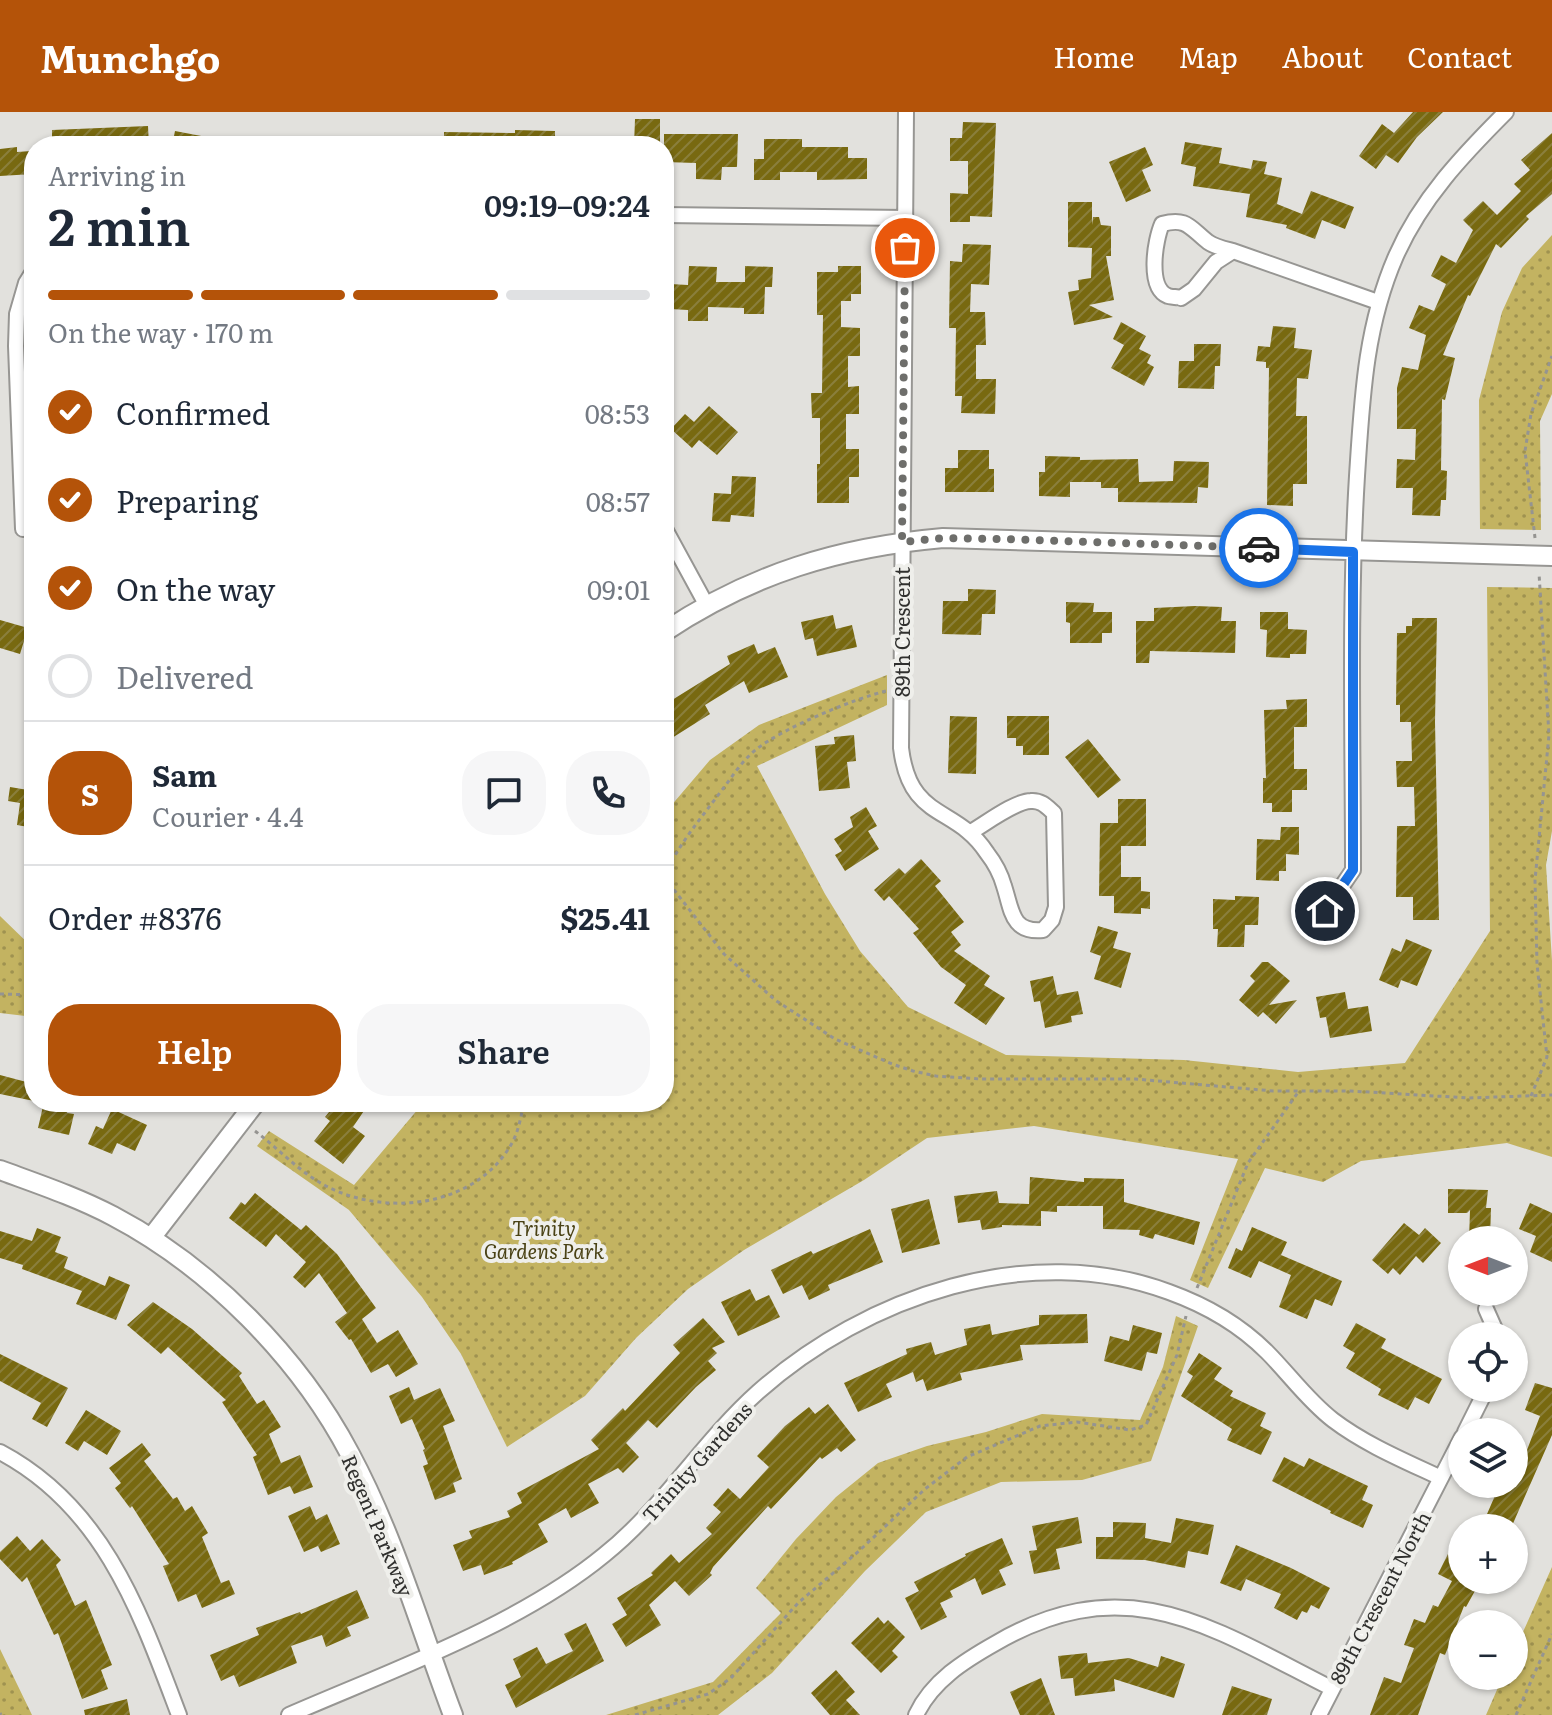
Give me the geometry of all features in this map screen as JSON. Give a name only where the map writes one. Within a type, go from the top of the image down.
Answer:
[{"type":"street","name":"89th Crescent","points":[[906,112],[903,768],[909,785],[922,801],[971,832],[987,853],[1003,882],[1019,925],[1030,931],[1043,930],[1052,920],[1056,907],[1054,813],[1043,804],[1031,801],[1018,805],[971,832]]},
{"type":"street","points":[[1325,911],[1353,870],[1353,552],[1363,377],[1378,302],[1396,255],[1418,213],[1445,177],[1506,112]]},
{"type":"street","points":[[674,215],[905,218]]},
{"type":"street","points":[[1233,251],[1216,262],[1194,289],[1181,298],[1169,296],[1160,290],[1156,276],[1155,240],[1162,224],[1176,220],[1193,227],[1210,245],[1233,251],[1378,302]]},
{"type":"street","points":[[23,529],[16,346],[17,314],[24,290]]},
{"type":"street","points":[[674,626],[756,581],[807,562],[866,547],[943,538],[1552,556]]},
{"type":"street","points":[[674,545],[707,606]]},
{"type":"street","points":[[151,1238],[248,1112]]},
{"type":"street","name":"Regent Parkway","points":[[0,1170],[89,1204],[151,1238],[202,1275],[255,1324],[324,1412],[350,1453],[373,1501],[453,1715]]},
{"type":"street","name":"Trinity Gardens","points":[[289,1715],[429,1653],[554,1591],[604,1556],[649,1514],[740,1410],[800,1360],[888,1309],[938,1291],[987,1279],[1075,1271],[1108,1274],[1141,1282],[1192,1301],[1219,1316],[1265,1350],[1333,1420],[1361,1439],[1441,1478]]},
{"type":"street","points":[[1486,1309],[1492,1322]]},
{"type":"street","points":[[0,1452],[42,1479],[73,1508],[101,1543],[143,1618],[179,1715]]},
{"type":"street","name":"89th Crescent North","points":[[1319,1715],[1448,1464]]},
{"type":"street","points":[[916,1715],[933,1689],[973,1656],[1014,1632],[1054,1616],[1093,1608],[1136,1608],[1177,1615],[1215,1630],[1331,1688]]},
{"type":"path","points":[[1535,541],[1525,451],[1531,414],[1552,356]]},
{"type":"path","points":[[1531,1096],[1547,1057],[1537,964],[1535,895],[1549,735],[1539,573]]},
{"type":"path","points":[[674,858],[685,838],[746,758],[759,746],[868,695],[901,690]]},
{"type":"path","points":[[674,890],[724,954],[775,1000],[835,1039],[892,1064],[936,1076],[960,1079],[1135,1079],[1299,1091],[1469,1098],[1552,1095]]},
{"type":"path","points":[[0,994],[24,995]]},
{"type":"path","points":[[1547,1057],[1552,1062]]},
{"type":"path","points":[[1196,1291],[1248,1163],[1299,1091]]},
{"type":"path","points":[[254,1131],[325,1186],[354,1199],[405,1204],[462,1190],[486,1174],[512,1143],[521,1112]]},
{"type":"path","points":[[635,1715],[708,1694],[731,1678],[798,1603],[925,1489],[967,1457],[1040,1426],[1077,1422],[1130,1430],[1146,1425],[1177,1355],[1187,1312]]},
{"type":"path","points":[[1516,1715],[1552,1634]]},
{"type":"green space","points":[[1552,235],[1552,394],[1540,421],[1541,530],[1480,529],[1479,400],[1502,312],[1522,268]]},
{"type":"green space","name":"Trinity Gardens Park","points":[[1487,587],[1552,588],[1552,831],[1546,865],[1552,961],[1552,1157],[1507,1143],[1361,1161],[1323,1182],[1265,1168],[1208,1288],[1190,1280],[1238,1159],[1034,1126],[927,1138],[864,1180],[744,1250],[688,1289],[636,1338],[585,1396],[507,1447],[461,1354],[422,1297],[349,1210],[257,1146],[269,1131],[354,1185],[416,1112],[674,1112],[674,802],[710,760],[759,725],[887,675],[887,705],[757,766],[825,894],[860,951],[908,1007],[1006,1055],[1184,1060],[1298,1072],[1405,1063],[1490,931]]},
{"type":"green space","points":[[0,916],[24,939],[24,1016],[0,1013]]},
{"type":"green space","points":[[1176,1316],[1198,1326],[1151,1461],[1082,1480],[1001,1482],[926,1512],[865,1571],[772,1673],[718,1715],[606,1715],[713,1682],[781,1613],[756,1588],[836,1497],[878,1463],[1042,1414],[1140,1420],[1163,1367]]},
{"type":"green space","points":[[1552,1567],[1552,1715],[1486,1715],[1497,1690],[1528,1690],[1528,1621]]},
{"type":"green space","points":[[0,1649],[32,1715],[0,1715]]},
{"type":"building","points":[[1413,112],[1443,112],[1417,137],[1398,163],[1386,155],[1376,169],[1359,156],[1382,124],[1394,133]]},
{"type":"building","points":[[635,119],[660,119],[660,136],[634,136]]},
{"type":"building","points":[[963,122],[996,123],[992,217],[970,216],[970,222],[950,222],[950,193],[968,194],[968,161],[950,161],[950,138],[962,138]]},
{"type":"building","points":[[148,126],[148,136],[52,136],[52,130]]},
{"type":"building","points":[[515,130],[555,131],[555,136],[444,136],[444,132],[515,133]]},
{"type":"building","points":[[175,131],[201,136],[174,136]]},
{"type":"building","points":[[1552,133],[1552,194],[1526,216],[1529,219],[1501,248],[1496,244],[1468,295],[1443,355],[1455,358],[1445,400],[1442,399],[1441,470],[1447,471],[1446,500],[1441,500],[1440,516],[1412,515],[1413,488],[1396,488],[1397,459],[1415,460],[1416,429],[1397,429],[1397,388],[1402,367],[1418,370],[1426,335],[1409,328],[1419,305],[1434,311],[1446,284],[1431,276],[1441,255],[1456,263],[1473,230],[1463,220],[1483,201],[1497,215],[1521,191],[1514,184],[1530,170],[1521,160]]},
{"type":"building","points":[[738,134],[737,167],[722,167],[721,180],[696,179],[696,163],[674,162],[674,136],[664,136]]},
{"type":"building","points":[[764,139],[802,139],[802,147],[848,147],[848,158],[867,158],[867,179],[817,180],[817,172],[780,172],[780,180],[754,180],[754,159],[764,159]]},
{"type":"building","points":[[1185,142],[1222,148],[1219,163],[1251,169],[1253,160],[1267,162],[1264,174],[1282,178],[1277,204],[1302,214],[1311,191],[1354,207],[1345,229],[1322,220],[1315,239],[1286,228],[1287,225],[1246,217],[1250,194],[1193,186],[1196,167],[1181,164]]},
{"type":"building","points":[[17,147],[17,152],[24,152],[24,175],[0,176],[0,149]]},
{"type":"building","points":[[1145,147],[1153,165],[1142,170],[1151,191],[1126,202],[1109,162]]},
{"type":"building","points":[[1068,202],[1092,202],[1092,225],[1093,217],[1099,217],[1101,225],[1111,226],[1111,256],[1106,256],[1114,300],[1089,305],[1113,317],[1074,325],[1068,292],[1079,290],[1078,280],[1091,278],[1092,248],[1068,247]]},
{"type":"building","points":[[963,244],[991,245],[989,285],[971,284],[970,312],[985,312],[986,345],[976,345],[976,379],[996,379],[995,414],[961,413],[962,396],[955,396],[956,328],[949,328],[950,261],[962,262]]},
{"type":"building","points":[[689,266],[717,267],[716,282],[745,282],[745,266],[773,267],[772,287],[765,287],[764,314],[744,314],[744,308],[708,307],[708,321],[688,321],[688,310],[674,309],[674,284],[688,285]]},
{"type":"building","points":[[838,266],[861,266],[861,294],[851,294],[851,301],[841,301],[841,327],[860,328],[860,356],[848,356],[848,387],[859,386],[859,414],[846,414],[846,449],[859,449],[859,477],[849,477],[849,503],[817,503],[820,418],[812,418],[811,393],[822,393],[823,315],[817,315],[817,272],[838,272]]},
{"type":"building","points":[[1121,322],[1146,336],[1139,349],[1151,355],[1147,363],[1154,367],[1144,386],[1111,368],[1124,345],[1113,339]]},
{"type":"building","points":[[1273,326],[1296,328],[1294,348],[1312,350],[1308,379],[1297,378],[1296,416],[1307,416],[1307,484],[1293,484],[1293,506],[1267,505],[1269,368],[1266,368],[1266,362],[1256,361],[1258,346],[1270,347]]},
{"type":"building","points":[[1194,344],[1221,344],[1220,366],[1215,366],[1214,389],[1178,388],[1179,361],[1194,361]]},
{"type":"building","points":[[709,406],[738,432],[717,455],[699,440],[692,448],[674,432],[674,426],[685,414],[694,422]]},
{"type":"building","points":[[958,450],[989,450],[989,469],[994,469],[994,492],[945,492],[945,468],[958,468]]},
{"type":"building","points":[[1045,456],[1080,457],[1080,460],[1138,459],[1139,482],[1173,481],[1174,461],[1209,462],[1208,488],[1198,487],[1197,503],[1118,502],[1118,488],[1101,488],[1101,482],[1070,482],[1070,497],[1039,496],[1039,472],[1045,472]]},
{"type":"building","points":[[732,476],[756,477],[754,517],[731,515],[730,522],[712,521],[714,493],[731,494]]},
{"type":"building","points":[[968,589],[996,590],[995,614],[982,614],[981,635],[942,634],[943,601],[968,601]]},
{"type":"building","points":[[1066,602],[1094,603],[1093,612],[1112,612],[1112,633],[1102,633],[1102,643],[1070,643]]},
{"type":"building","points":[[1222,607],[1221,621],[1236,621],[1235,653],[1150,651],[1149,663],[1136,663],[1136,621],[1154,621],[1154,608]]},
{"type":"building","points":[[1260,612],[1288,612],[1288,629],[1307,630],[1306,654],[1290,654],[1290,658],[1266,657],[1267,630],[1260,629]]},
{"type":"building","points":[[833,615],[836,629],[852,625],[857,647],[817,656],[813,638],[805,640],[801,622]]},
{"type":"building","points":[[1412,618],[1437,618],[1435,722],[1439,920],[1413,920],[1413,897],[1396,897],[1397,826],[1415,826],[1414,787],[1397,787],[1396,761],[1412,761],[1411,722],[1400,722],[1400,705],[1396,705],[1397,633],[1406,633],[1406,626],[1412,626]]},
{"type":"building","points":[[0,620],[24,627],[20,654],[0,648]]},
{"type":"building","points":[[754,644],[758,654],[775,647],[788,677],[749,693],[744,681],[705,705],[710,714],[674,737],[674,699],[730,664],[727,656]]},
{"type":"building","points":[[1307,699],[1307,727],[1294,727],[1294,769],[1307,769],[1307,790],[1292,790],[1292,812],[1272,812],[1272,803],[1263,803],[1263,778],[1266,778],[1264,710],[1287,709],[1286,700]]},
{"type":"building","points":[[950,716],[977,717],[976,774],[948,773]]},
{"type":"building","points":[[1007,716],[1049,716],[1049,755],[1023,755],[1023,746],[1016,746],[1016,738],[1007,738]]},
{"type":"building","points":[[854,735],[856,761],[847,762],[850,788],[819,791],[815,746],[835,744],[834,737]]},
{"type":"building","points":[[1088,739],[1121,780],[1098,798],[1065,757]]},
{"type":"building","points":[[10,787],[24,789],[24,826],[17,825],[20,803],[8,801]]},
{"type":"building","points":[[1118,799],[1146,799],[1146,846],[1121,846],[1121,877],[1141,877],[1141,891],[1150,892],[1150,909],[1141,908],[1141,914],[1114,913],[1114,896],[1099,896],[1100,823],[1118,823]]},
{"type":"building","points":[[866,807],[877,826],[868,831],[879,849],[845,871],[835,855],[842,851],[834,839],[853,827],[850,817]]},
{"type":"building","points":[[1281,827],[1299,827],[1299,855],[1286,854],[1286,871],[1279,871],[1279,881],[1256,880],[1257,839],[1280,840]]},
{"type":"building","points":[[921,859],[941,881],[935,886],[964,922],[951,932],[961,945],[954,951],[990,976],[984,985],[1005,998],[986,1025],[954,1003],[966,985],[941,967],[913,933],[919,929],[889,896],[884,901],[874,890],[899,868],[905,874]]},
{"type":"building","points":[[1235,896],[1259,897],[1258,925],[1245,925],[1244,947],[1217,947],[1218,929],[1213,929],[1213,899],[1235,900]]},
{"type":"building","points":[[1098,926],[1118,932],[1113,948],[1131,953],[1121,988],[1094,979],[1101,956],[1090,952]]},
{"type":"building","points":[[1406,939],[1432,950],[1417,986],[1401,980],[1398,988],[1379,980],[1392,948],[1401,952]]},
{"type":"building","points":[[1262,962],[1268,962],[1290,981],[1269,1005],[1297,1000],[1276,1024],[1263,1012],[1258,1017],[1239,1000],[1255,981],[1250,976]]},
{"type":"building","points":[[1053,976],[1057,995],[1078,991],[1083,1014],[1071,1016],[1072,1022],[1045,1028],[1040,1001],[1034,1002],[1030,981]]},
{"type":"building","points":[[1345,992],[1348,1009],[1368,1006],[1372,1031],[1330,1038],[1326,1017],[1320,1018],[1316,997]]},
{"type":"building","points":[[0,1075],[24,1081],[24,1099],[0,1094]]},
{"type":"building","points":[[42,1112],[74,1114],[69,1135],[38,1128]]},
{"type":"building","points":[[111,1112],[119,1112],[147,1125],[135,1151],[117,1143],[112,1154],[88,1144],[96,1126],[103,1129]]},
{"type":"building","points":[[329,1112],[363,1112],[353,1127],[365,1136],[343,1164],[314,1141],[330,1121],[325,1117]]},
{"type":"building","points":[[1030,1177],[1084,1182],[1084,1178],[1124,1179],[1124,1202],[1200,1222],[1194,1245],[1155,1234],[1153,1239],[1139,1235],[1140,1230],[1103,1229],[1103,1206],[1057,1206],[1057,1212],[1041,1211],[1041,1226],[1002,1225],[982,1230],[980,1220],[958,1223],[954,1196],[997,1191],[999,1203],[1029,1204]]},
{"type":"building","points":[[1448,1189],[1488,1190],[1486,1208],[1491,1208],[1490,1226],[1469,1226],[1470,1210],[1467,1213],[1448,1213]]},
{"type":"building","points":[[255,1193],[301,1230],[306,1225],[337,1254],[376,1308],[362,1319],[377,1343],[398,1330],[418,1364],[396,1377],[388,1364],[371,1373],[351,1339],[335,1322],[347,1313],[319,1273],[305,1288],[293,1277],[306,1262],[276,1234],[266,1247],[229,1218],[241,1202],[245,1205]]},
{"type":"building","points":[[929,1199],[940,1244],[902,1253],[891,1209]]},
{"type":"building","points":[[1530,1203],[1552,1213],[1552,1262],[1530,1252],[1536,1236],[1528,1233],[1528,1226],[1520,1226]]},
{"type":"building","points":[[1404,1223],[1419,1235],[1425,1228],[1441,1243],[1423,1263],[1416,1256],[1400,1275],[1393,1268],[1388,1274],[1372,1260]]},
{"type":"building","points":[[1252,1227],[1287,1242],[1281,1255],[1342,1281],[1332,1306],[1315,1299],[1307,1319],[1279,1307],[1291,1275],[1259,1261],[1251,1278],[1228,1268],[1236,1248],[1242,1251]]},
{"type":"building","points":[[37,1228],[61,1237],[55,1252],[68,1257],[64,1268],[105,1286],[109,1276],[130,1285],[116,1320],[76,1304],[82,1291],[0,1258],[0,1231],[32,1241]]},
{"type":"building","points":[[870,1229],[883,1262],[828,1285],[830,1290],[809,1300],[802,1285],[783,1294],[771,1270]]},
{"type":"building","points":[[750,1289],[756,1301],[769,1295],[780,1317],[738,1336],[721,1302]]},
{"type":"building","points":[[153,1302],[192,1329],[242,1373],[239,1376],[257,1404],[264,1400],[281,1427],[269,1434],[281,1463],[300,1455],[313,1487],[294,1494],[290,1486],[268,1495],[253,1457],[257,1455],[222,1402],[226,1400],[168,1347],[161,1354],[127,1325]]},
{"type":"building","points":[[1087,1314],[1088,1343],[1020,1345],[1023,1360],[960,1373],[962,1380],[927,1391],[923,1379],[916,1382],[913,1372],[886,1384],[892,1397],[858,1412],[844,1383],[907,1354],[906,1349],[931,1342],[935,1355],[967,1345],[964,1329],[990,1324],[992,1335],[1039,1325],[1039,1315]]},
{"type":"building","points":[[703,1318],[725,1342],[712,1348],[717,1353],[708,1361],[716,1370],[657,1428],[648,1420],[626,1443],[639,1457],[623,1473],[618,1468],[588,1484],[599,1503],[571,1518],[566,1508],[538,1524],[548,1542],[513,1564],[484,1575],[481,1565],[463,1571],[453,1545],[472,1538],[469,1531],[510,1517],[507,1511],[522,1503],[517,1493],[599,1449],[591,1440],[623,1408],[625,1411],[680,1353],[673,1345]]},
{"type":"building","points":[[1356,1323],[1386,1339],[1381,1348],[1442,1379],[1429,1404],[1415,1397],[1408,1410],[1378,1395],[1381,1389],[1346,1368],[1355,1353],[1343,1346]]},
{"type":"building","points":[[1133,1325],[1162,1333],[1157,1354],[1147,1352],[1142,1371],[1104,1361],[1110,1336],[1129,1341]]},
{"type":"building","points":[[1199,1353],[1222,1368],[1214,1379],[1233,1391],[1230,1396],[1266,1413],[1260,1426],[1272,1432],[1261,1455],[1227,1440],[1232,1429],[1181,1396],[1193,1376],[1187,1372]]},
{"type":"building","points":[[0,1354],[68,1388],[47,1427],[32,1419],[41,1403],[0,1381]]},
{"type":"building","points":[[1535,1383],[1552,1388],[1552,1435],[1528,1489],[1528,1447],[1540,1416],[1525,1410]]},
{"type":"building","points":[[409,1387],[414,1400],[440,1388],[455,1421],[443,1426],[462,1479],[453,1483],[456,1492],[435,1500],[423,1466],[428,1464],[425,1449],[412,1419],[401,1424],[389,1396]]},
{"type":"building","points":[[828,1404],[856,1440],[841,1452],[837,1448],[822,1459],[820,1457],[771,1509],[768,1506],[713,1567],[712,1575],[689,1596],[675,1581],[649,1605],[661,1625],[626,1647],[612,1624],[627,1615],[617,1598],[653,1575],[651,1573],[671,1554],[679,1563],[712,1534],[706,1528],[721,1512],[713,1505],[728,1488],[740,1499],[769,1467],[757,1456],[785,1426],[809,1407],[815,1414]]},
{"type":"building","points":[[86,1410],[121,1431],[107,1455],[84,1441],[78,1451],[65,1443]]},
{"type":"building","points":[[142,1443],[151,1455],[144,1461],[173,1499],[177,1497],[185,1511],[192,1506],[208,1533],[202,1537],[221,1583],[229,1580],[235,1594],[202,1608],[196,1594],[178,1602],[163,1566],[169,1564],[132,1506],[130,1508],[115,1488],[121,1483],[109,1468]]},
{"type":"building","points":[[1284,1457],[1304,1467],[1309,1458],[1368,1486],[1362,1500],[1373,1505],[1363,1528],[1272,1481]]},
{"type":"building","points":[[1494,1498],[1524,1498],[1517,1514],[1487,1514]]},
{"type":"building","points":[[310,1506],[316,1520],[327,1514],[340,1544],[321,1552],[318,1546],[304,1552],[288,1516]]},
{"type":"building","points":[[1078,1517],[1082,1543],[1056,1549],[1060,1569],[1034,1574],[1029,1551],[1037,1550],[1032,1526]]},
{"type":"building","points":[[1176,1518],[1214,1525],[1208,1555],[1188,1551],[1185,1568],[1145,1560],[1096,1559],[1096,1537],[1113,1537],[1113,1522],[1146,1523],[1145,1538],[1171,1543]]},
{"type":"building","points":[[17,1536],[30,1551],[42,1539],[61,1560],[56,1565],[75,1606],[86,1600],[112,1665],[101,1670],[108,1689],[82,1699],[58,1633],[54,1635],[27,1577],[22,1582],[0,1559],[0,1552]]},
{"type":"building","points":[[1002,1538],[1013,1564],[999,1570],[1006,1585],[982,1595],[975,1578],[950,1591],[953,1597],[940,1603],[947,1617],[921,1630],[905,1598],[919,1591],[914,1582]]},
{"type":"building","points":[[1236,1545],[1330,1588],[1319,1609],[1311,1605],[1307,1613],[1302,1611],[1297,1620],[1274,1608],[1281,1594],[1246,1579],[1241,1591],[1220,1583]]},
{"type":"building","points":[[1448,1554],[1448,1579],[1438,1574]]},
{"type":"building","points":[[1448,1588],[1448,1594],[1473,1594],[1462,1610],[1448,1610],[1448,1647],[1445,1655],[1440,1653],[1418,1715],[1370,1715],[1384,1677],[1401,1683],[1414,1648],[1404,1645],[1414,1619],[1425,1623],[1433,1605],[1438,1607]]},
{"type":"building","points":[[357,1590],[369,1618],[347,1627],[351,1636],[326,1647],[322,1635],[291,1646],[297,1663],[239,1687],[234,1675],[221,1681],[210,1655],[259,1635],[256,1628],[301,1614]]},
{"type":"building","points":[[878,1617],[884,1624],[888,1620],[905,1637],[892,1651],[898,1657],[881,1673],[851,1643]]},
{"type":"building","points":[[586,1623],[604,1661],[516,1708],[505,1685],[521,1677],[513,1659],[537,1647],[546,1664],[573,1651],[564,1634]]},
{"type":"building","points":[[1087,1653],[1088,1663],[1129,1658],[1158,1667],[1161,1656],[1185,1664],[1174,1698],[1114,1679],[1115,1691],[1075,1696],[1073,1678],[1061,1679],[1058,1656]]},
{"type":"building","points":[[836,1670],[855,1692],[846,1700],[860,1715],[830,1715],[811,1693]]},
{"type":"building","points":[[1041,1678],[1055,1715],[1020,1715],[1010,1692]]},
{"type":"building","points":[[1232,1686],[1272,1699],[1267,1715],[1222,1715]]},
{"type":"building","points":[[127,1699],[130,1715],[85,1715],[84,1710]]},
{"type":"way so far","points":[[905,248],[902,542],[943,538],[1259,548]]},
{"type":"route","points":[[1259,548],[1353,552],[1353,870],[1325,911]]}]
